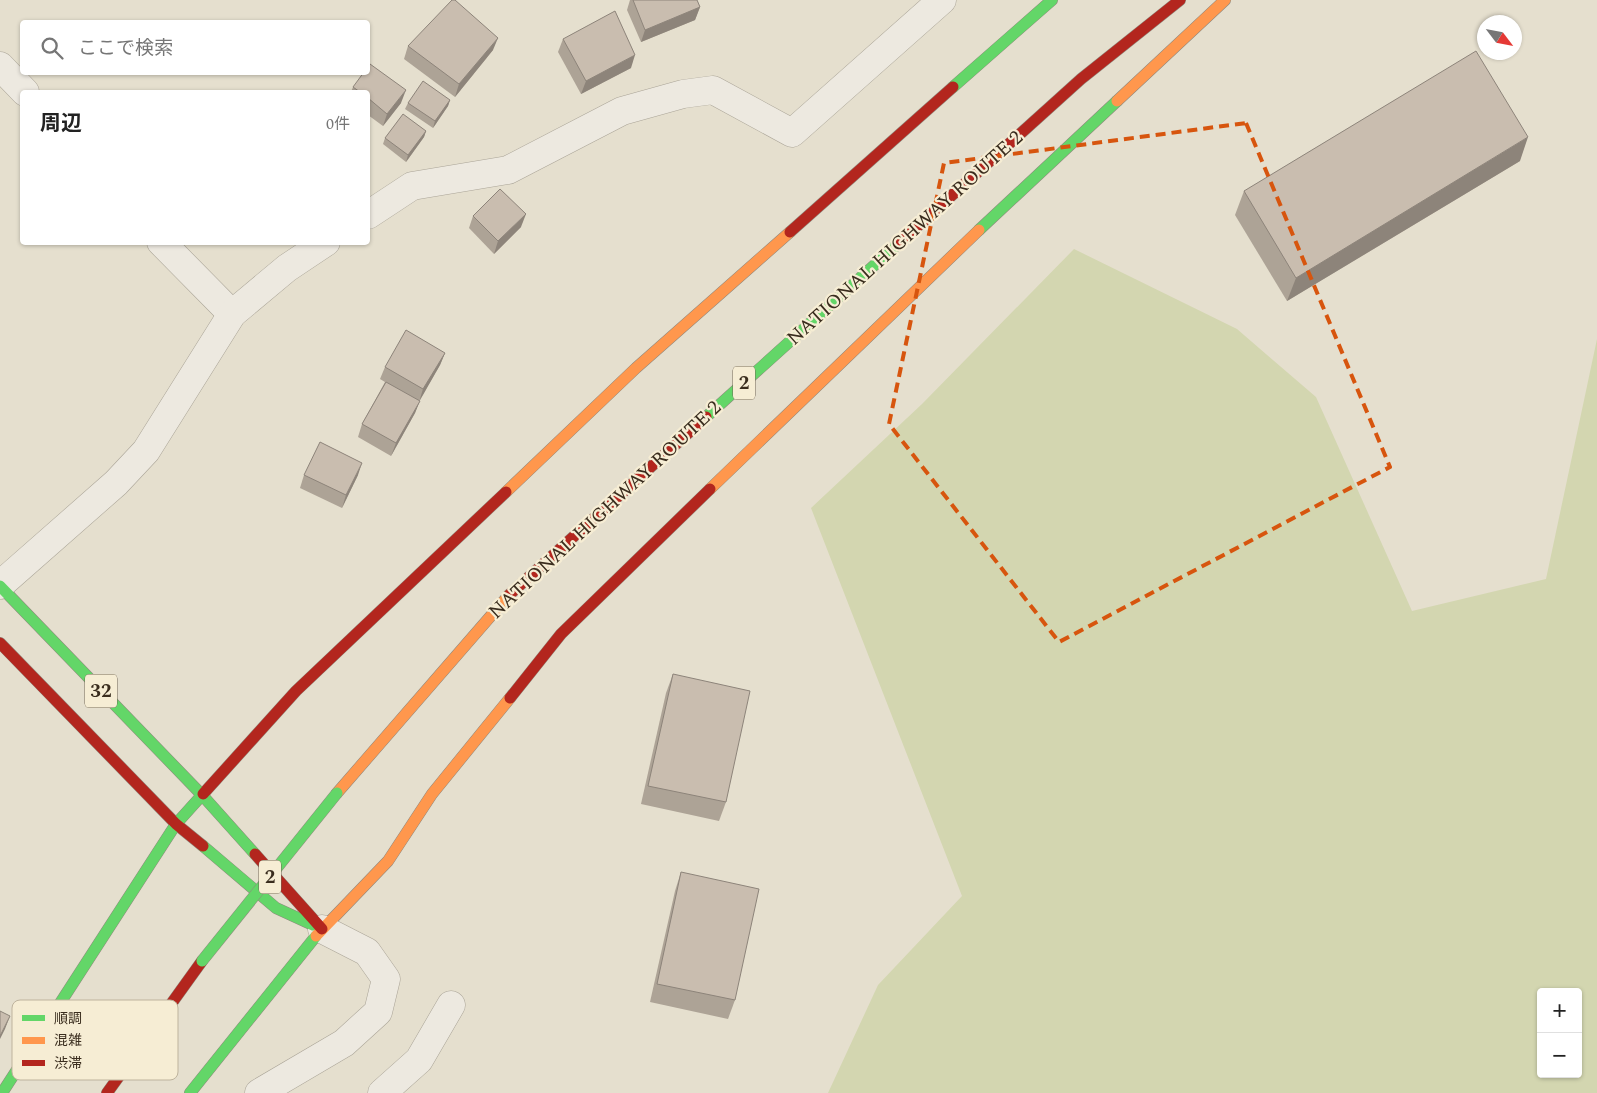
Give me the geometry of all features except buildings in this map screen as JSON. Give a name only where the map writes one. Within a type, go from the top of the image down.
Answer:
[{"type":"main road","points":[[62,1000],[176,824],[296,691],[636,368],[1052,0]]},
{"type":"main road","name":"NATIONAL HIGHWAY ROUTE 2","points":[[174,1000],[202,961],[337,794],[499,604],[1081,79],[1180,0]]},
{"type":"main road","points":[[190,1093],[322,929],[388,861],[432,794],[560,634],[954,253],[1225,0]]},
{"type":"main road","name":"32","points":[[0,585],[203,796],[322,929]]},
{"type":"main road","name":"32","points":[[0,643],[176,824],[276,908],[322,929]]},
{"type":"main road","points":[[2,1093],[12,1078]]},
{"type":"main road","name":"NATIONAL HIGHWAY ROUTE 2","points":[[108,1093],[117,1080]]},
{"type":"street","points":[[370,214],[412,186],[508,170],[622,111],[683,94],[713,90],[792,133],[942,0]]},
{"type":"street","points":[[0,66],[22,90]]},
{"type":"street","points":[[164,245],[232,314]]},
{"type":"street","points":[[0,585],[116,482],[146,451],[232,314],[287,268],[322,245]]},
{"type":"street","points":[[259,1093],[344,1043],[378,1012],[386,979],[367,952],[322,929]]},
{"type":"street","points":[[382,1093],[419,1060],[451,1005]]},
{"type":"highlighted area","points":[[1246,123],[1390,467],[1059,642],[889,424],[944,163]]},
{"type":"green space","points":[[1074,249],[1237,329],[1316,397],[1412,611],[1546,579],[1597,339],[1597,1093],[828,1093],[878,985],[962,896],[811,508],[922,404]]},
{"type":"traffic: fast","points":[[953,87],[1052,0]]},
{"type":"traffic: fast","points":[[979,230],[1117,101]]},
{"type":"traffic: fast","points":[[706,417],[899,243]]},
{"type":"traffic: fast","points":[[0,586],[203,796],[255,854]]},
{"type":"traffic: fast","points":[[202,961],[337,793]]},
{"type":"traffic: fast","points":[[62,1000],[176,824],[203,794]]},
{"type":"traffic: fast","points":[[203,846],[276,908],[313,925]]},
{"type":"traffic: fast","points":[[190,1093],[316,936]]},
{"type":"traffic: fast","points":[[2,1093],[12,1078]]},
{"type":"traffic: slow","points":[[1117,101],[1225,0]]},
{"type":"traffic: slow","points":[[710,489],[979,230]]},
{"type":"traffic: slow","points":[[506,492],[636,368],[790,232]]},
{"type":"traffic: slow","points":[[337,793],[509,595]]},
{"type":"traffic: slow","points":[[316,936],[388,861],[432,794],[510,698]]},
{"type":"traffic: jam","points":[[899,243],[1081,79],[1180,0]]},
{"type":"traffic: jam","points":[[790,232],[953,87]]},
{"type":"traffic: jam","points":[[509,595],[706,417]]},
{"type":"traffic: jam","points":[[510,698],[561,634],[710,489]]},
{"type":"traffic: jam","points":[[203,794],[296,691],[506,492]]},
{"type":"traffic: jam","points":[[0,643],[176,824],[203,846]]},
{"type":"traffic: jam","points":[[255,854],[322,929]]},
{"type":"traffic: jam","points":[[174,1000],[202,961]]},
{"type":"traffic: jam","points":[[107,1093],[116,1080]]}]
